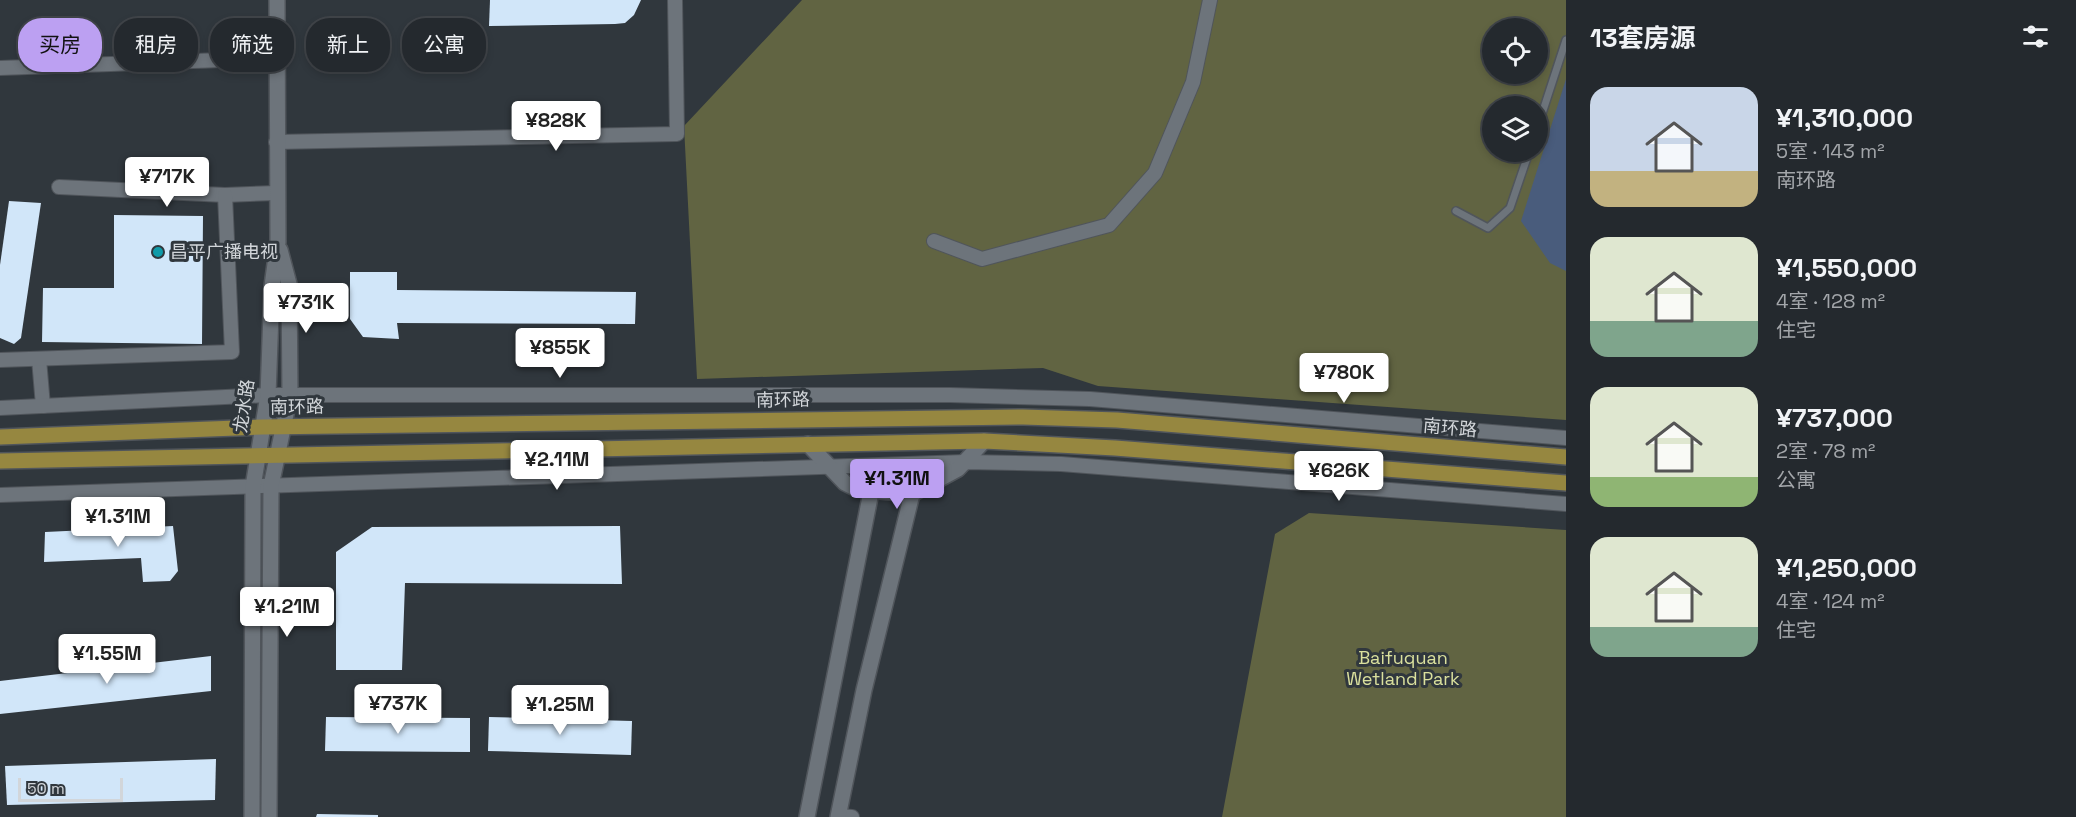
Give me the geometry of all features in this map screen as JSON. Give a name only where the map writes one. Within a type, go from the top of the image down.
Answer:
[{"type":"main road","name":"南环路","points":[[0,438],[262,427],[1023,417],[1118,420],[1566,457]]},
{"type":"main road","points":[[0,461],[984,441],[1115,448],[1566,483]]},
{"type":"street","name":"龙水路","points":[[277,0],[277,18]]},
{"type":"street","points":[[276,142],[677,134],[675,0]]},
{"type":"street","points":[[934,241],[982,260],[1109,225],[1155,174],[1193,82],[1210,0]]},
{"type":"street","points":[[0,68],[210,60]]},
{"type":"street","name":"龙水路","points":[[252,817],[253,487],[268,395],[272,286],[278,242],[277,72]]},
{"type":"street","points":[[59,187],[225,195],[276,193]]},
{"type":"street","points":[[0,360],[232,352],[225,195]]},
{"type":"street","points":[[269,817],[271,486],[290,395],[289,284],[278,242]]},
{"type":"street","points":[[39,359],[43,406]]},
{"type":"street","points":[[0,408],[268,395],[950,395],[1119,402],[1566,438]]},
{"type":"street","points":[[808,444],[845,483],[871,492],[912,494],[942,479],[965,462],[984,441]]},
{"type":"street","points":[[0,495],[965,462],[1114,468],[1566,504]]},
{"type":"street","points":[[807,817],[871,492]]},
{"type":"street","points":[[843,817],[864,690],[912,494]]},
{"type":"lane","points":[[1548,96],[1566,39]]},
{"type":"lane","points":[[1456,211],[1488,228],[1510,208],[1526,162]]},
{"type":"green space","points":[[802,0],[1566,0],[1566,420],[1098,386],[1043,368],[697,379],[684,126]]},
{"type":"green space","name":"Baifuquan Wetland Park","points":[[1309,513],[1566,530],[1566,817],[1222,817],[1275,534]]},
{"type":"water","points":[[1566,79],[1566,271],[1550,263],[1521,221],[1540,162],[1548,162],[1548,136]]},
{"type":"building","points":[[490,0],[641,0],[634,15],[625,23],[489,26]]},
{"type":"building","points":[[9,201],[41,203],[21,338],[14,344],[0,338],[0,265]]},
{"type":"building","name":"昌平广播电视","points":[[114,215],[203,216],[202,344],[42,342],[43,288],[114,288]]},
{"type":"building","points":[[350,272],[397,272],[397,290],[636,292],[635,324],[397,323],[399,339],[363,337],[350,319]]},
{"type":"building","points":[[173,526],[178,571],[170,581],[143,582],[141,558],[44,562],[45,532]]},
{"type":"building","points":[[620,526],[622,584],[405,583],[402,670],[336,670],[336,552],[372,527]]},
{"type":"building","points":[[211,656],[211,691],[0,714],[0,681]]},
{"type":"building","points":[[326,717],[470,718],[470,752],[325,751]]},
{"type":"building","points":[[489,717],[632,721],[631,755],[488,751]]},
{"type":"building","points":[[216,759],[215,800],[7,805],[5,766]]},
{"type":"building","points":[[317,814],[378,815],[378,817],[316,817]]},
{"type":"place","name":"昌平广播电视","points":[[158,252]]}]
